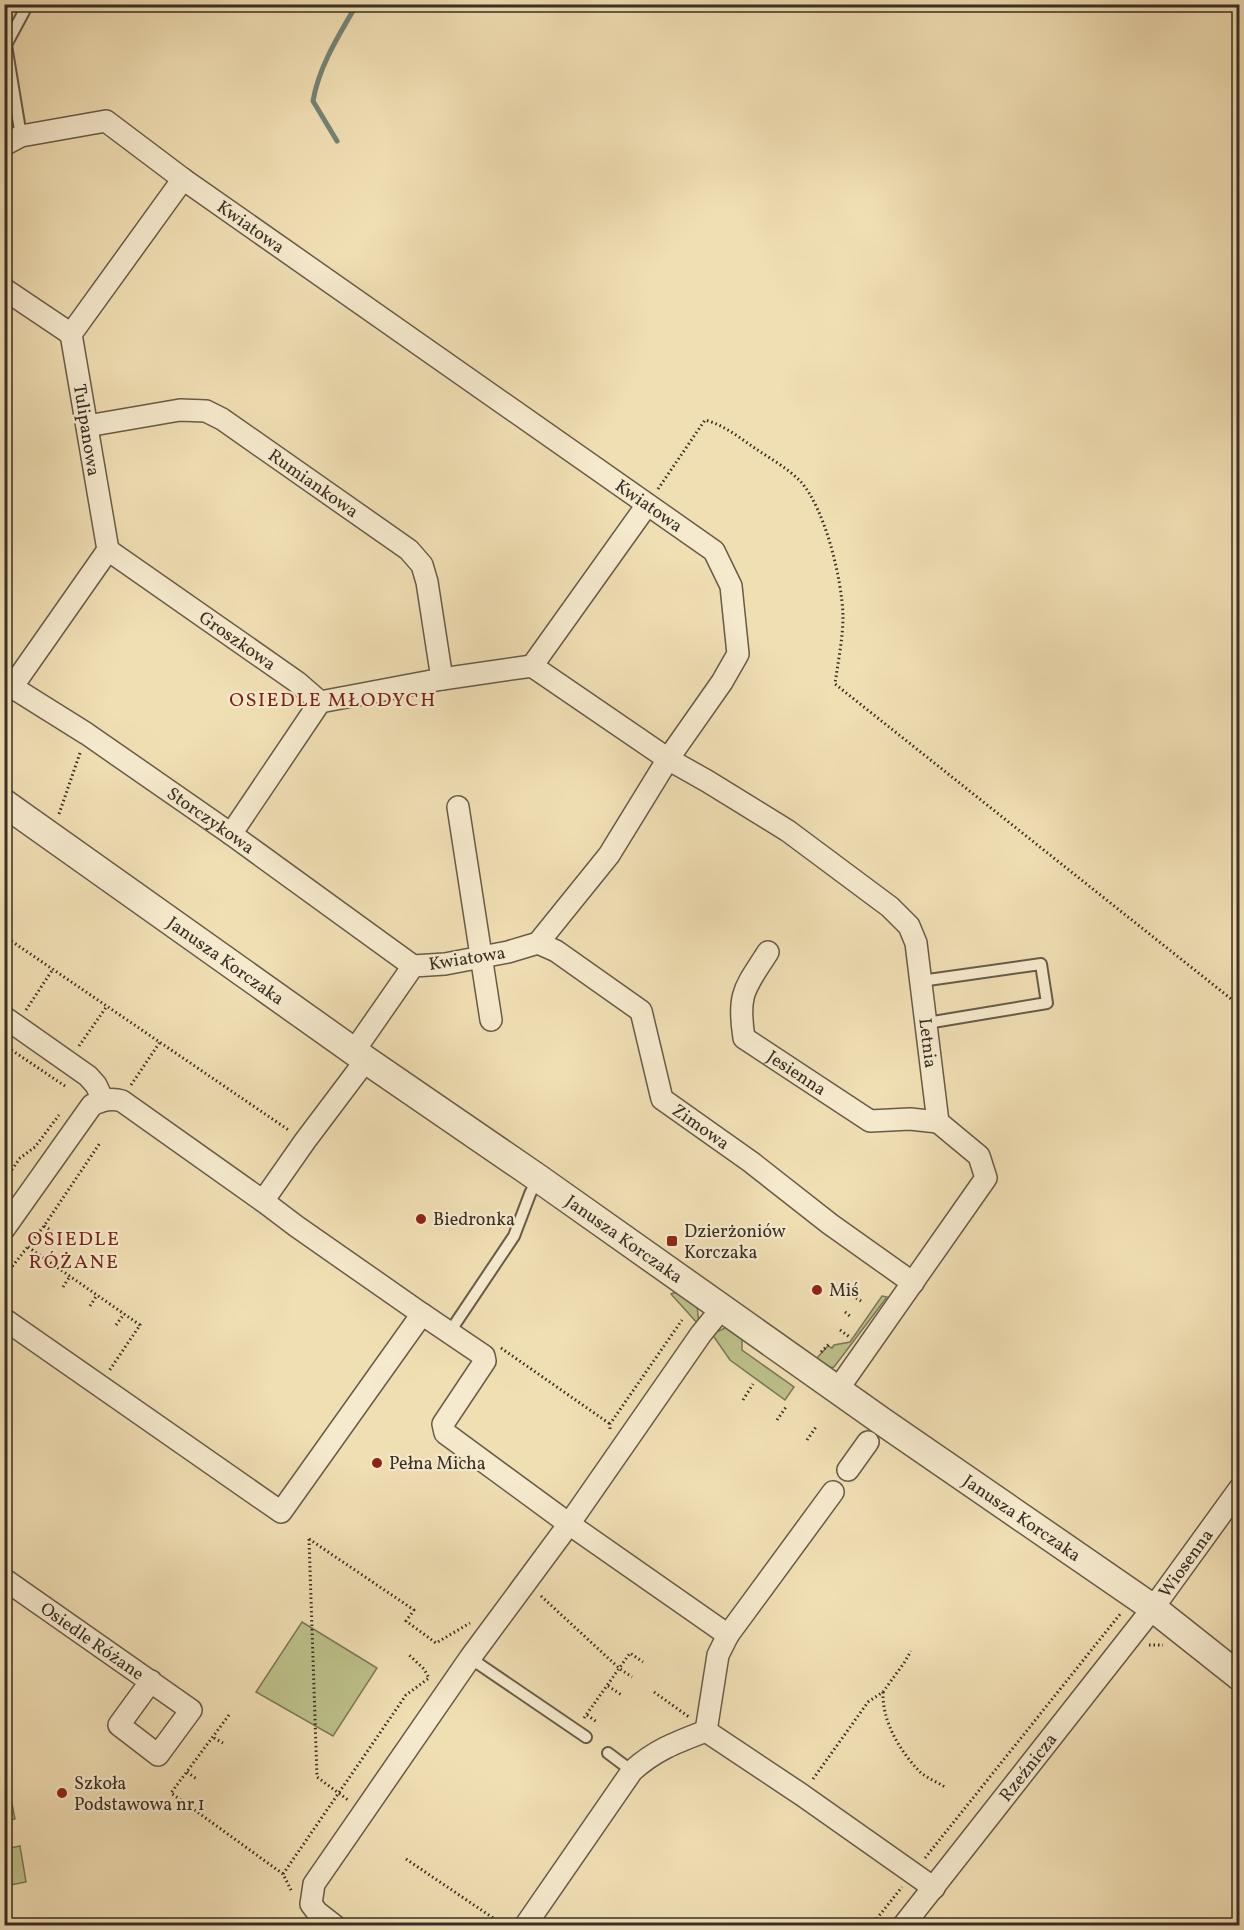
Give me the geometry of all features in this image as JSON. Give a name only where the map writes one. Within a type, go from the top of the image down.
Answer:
[{"type":"street","name":"Kwiatowa","points":[[13,140],[106,121],[183,179],[714,551],[731,586],[738,654],[722,682],[668,759],[609,855],[538,943],[508,952],[445,964],[413,966],[360,1055],[263,1201]]},
{"type":"street","points":[[4,289],[71,334],[183,179]]},
{"type":"street","name":"Tulipanowa","points":[[71,334],[108,550]]},
{"type":"street","name":"Rumiankowa","points":[[87,426],[180,410],[206,411],[222,419],[409,550],[422,565],[427,582],[442,679]]},
{"type":"street","points":[[532,666],[647,505]]},
{"type":"street","points":[[8,685],[108,550]]},
{"type":"street","name":"Groszkowa","points":[[108,550],[297,682],[320,702]]},
{"type":"street","points":[[231,834],[320,702],[442,679],[532,666],[668,759]]},
{"type":"street","name":"Storczykowa","points":[[8,685],[87,734],[231,834],[413,966]]},
{"type":"street","name":"Letnia","points":[[668,759],[788,831],[890,907],[909,926],[916,943],[938,1122]]},
{"type":"street","name":"Janusza Korczaka","points":[[4,803],[838,1389],[875,1432],[1153,1608],[1239,1677]]},
{"type":"street","points":[[458,807],[491,1020]]},
{"type":"street","name":"Zimowa","points":[[538,943],[556,951],[641,1011],[662,1099],[751,1162],[831,1224],[913,1283]]},
{"type":"street","name":"Jesienna","points":[[768,952],[743,992],[740,1012],[744,1038],[870,1121],[910,1119],[938,1122]]},
{"type":"street","points":[[4,1017],[88,1076],[96,1085],[103,1100]]},
{"type":"street","points":[[4,1229],[92,1105],[103,1100],[122,1101],[296,1226],[484,1356],[485,1361],[444,1424],[445,1433],[568,1524],[729,1635]]},
{"type":"street","points":[[838,1389],[986,1178],[979,1156],[938,1122]]},
{"type":"street","points":[[335,1926],[317,1912],[311,1904],[314,1884],[470,1658],[568,1524],[701,1334],[722,1308]]},
{"type":"street","points":[[4,1319],[281,1512],[422,1314]]},
{"type":"street","points":[[848,1470],[875,1432]]},
{"type":"street","name":"Wiosenna","points":[[1153,1608],[1239,1488]]},
{"type":"street","points":[[706,1730],[718,1655],[729,1635],[833,1492]]},
{"type":"street","name":"Osiedle Różane","points":[[4,1579],[151,1681]]},
{"type":"street","name":"Rzeźnicza","points":[[903,1926],[1153,1608]]},
{"type":"street","points":[[525,1926],[632,1772],[649,1756],[706,1730]]},
{"type":"street","points":[[706,1730],[934,1888]]},
{"type":"lane","points":[[13,140],[6,45],[28,4]]},
{"type":"lane","points":[[921,981],[1041,964],[1047,1003],[927,1023]]},
{"type":"lane","points":[[449,1333],[514,1236],[538,1178]]},
{"type":"lane","points":[[470,1658],[585,1737]]},
{"type":"lane","points":[[608,1754],[632,1772]]},
{"type":"path","points":[[647,505],[705,420],[717,423],[774,460],[800,481],[817,507],[832,552],[842,601],[843,617],[835,684],[1239,1006]]},
{"type":"path","points":[[56,839],[61,829],[58,811],[87,734]]},
{"type":"path","points":[[4,936],[305,1141]]},
{"type":"path","points":[[25,1012],[53,969]]},
{"type":"path","points":[[78,1048],[107,1006]]},
{"type":"path","points":[[126,1093],[160,1042]]},
{"type":"path","points":[[4,1045],[65,1086]]},
{"type":"path","points":[[4,1181],[20,1158],[35,1147],[60,1114]]},
{"type":"path","points":[[4,1277],[44,1226],[100,1143]]},
{"type":"path","points":[[44,1226],[51,1231]]},
{"type":"path","points":[[28,1247],[140,1325],[104,1379]]},
{"type":"path","points":[[63,1287],[70,1276]]},
{"type":"path","points":[[841,1288],[861,1301]]},
{"type":"path","points":[[90,1306],[98,1295]]},
{"type":"path","points":[[845,1312],[850,1316]]},
{"type":"path","points":[[116,1325],[124,1314]]},
{"type":"path","points":[[840,1330],[851,1339]]},
{"type":"path","points":[[496,1345],[610,1424]]},
{"type":"path","points":[[743,1400],[753,1384]]},
{"type":"path","points":[[777,1420],[786,1407]]},
{"type":"path","points":[[807,1440],[816,1427]]},
{"type":"path","points":[[364,1811],[317,1777],[309,1539],[414,1610],[406,1621],[436,1643]]},
{"type":"path","points":[[526,1582],[620,1669],[632,1677]]},
{"type":"path","points":[[871,1926],[1108,1628]]},
{"type":"path","points":[[801,1795],[868,1702],[883,1692],[911,1651]]},
{"type":"path","points":[[576,1730],[630,1653],[642,1662]]},
{"type":"path","points":[[283,1874],[406,1695],[429,1678],[408,1654]]},
{"type":"path","points":[[608,1686],[623,1696]]},
{"type":"path","points":[[654,1692],[706,1730]]},
{"type":"path","points":[[883,1692],[884,1715],[888,1727],[922,1773],[945,1787]]},
{"type":"path","points":[[229,1715],[171,1792],[283,1874],[292,1892]]},
{"type":"path","points":[[587,1715],[597,1722]]},
{"type":"path","points":[[214,1737],[222,1743]]},
{"type":"path","points":[[187,1772],[198,1780]]},
{"type":"path","points":[[406,1859],[505,1926]]},
{"type":"green space","points":[[680,1293],[697,1305],[699,1325],[671,1294]]},
{"type":"green space","points":[[882,1296],[887,1297],[834,1367],[828,1368],[815,1360],[828,1346],[832,1348],[834,1345],[850,1342]]},
{"type":"green space","points":[[727,1327],[742,1332],[742,1350],[794,1387],[785,1400],[730,1360],[712,1334]]},
{"type":"green space","points":[[302,1622],[377,1668],[333,1736],[256,1692]]},
{"type":"green space","points":[[5,1784],[8,1784],[15,1819],[5,1821]]},
{"type":"green space","points":[[20,1846],[26,1882],[5,1886],[5,1849]]},
{"type":"waterway","points":[[337,141],[313,101],[325,63],[357,4]]},
{"type":"place","name":"Biedronka","points":[[421,1219]]},
{"type":"place","name":"Dzierżoniów Korczaka","points":[[672,1241]]},
{"type":"place","name":"Miś","points":[[817,1290]]},
{"type":"place","name":"Pełna Micha","points":[[377,1463]]},
{"type":"place","name":"Szkoła Podstawowa nr 1","points":[[62,1793]]},
{"type":"district","name":"OSIEDLE MŁODYCH","points":[[333,699]]},
{"type":"district","name":"OSIEDLE RÓŻANE","points":[[74,1250]]}]
